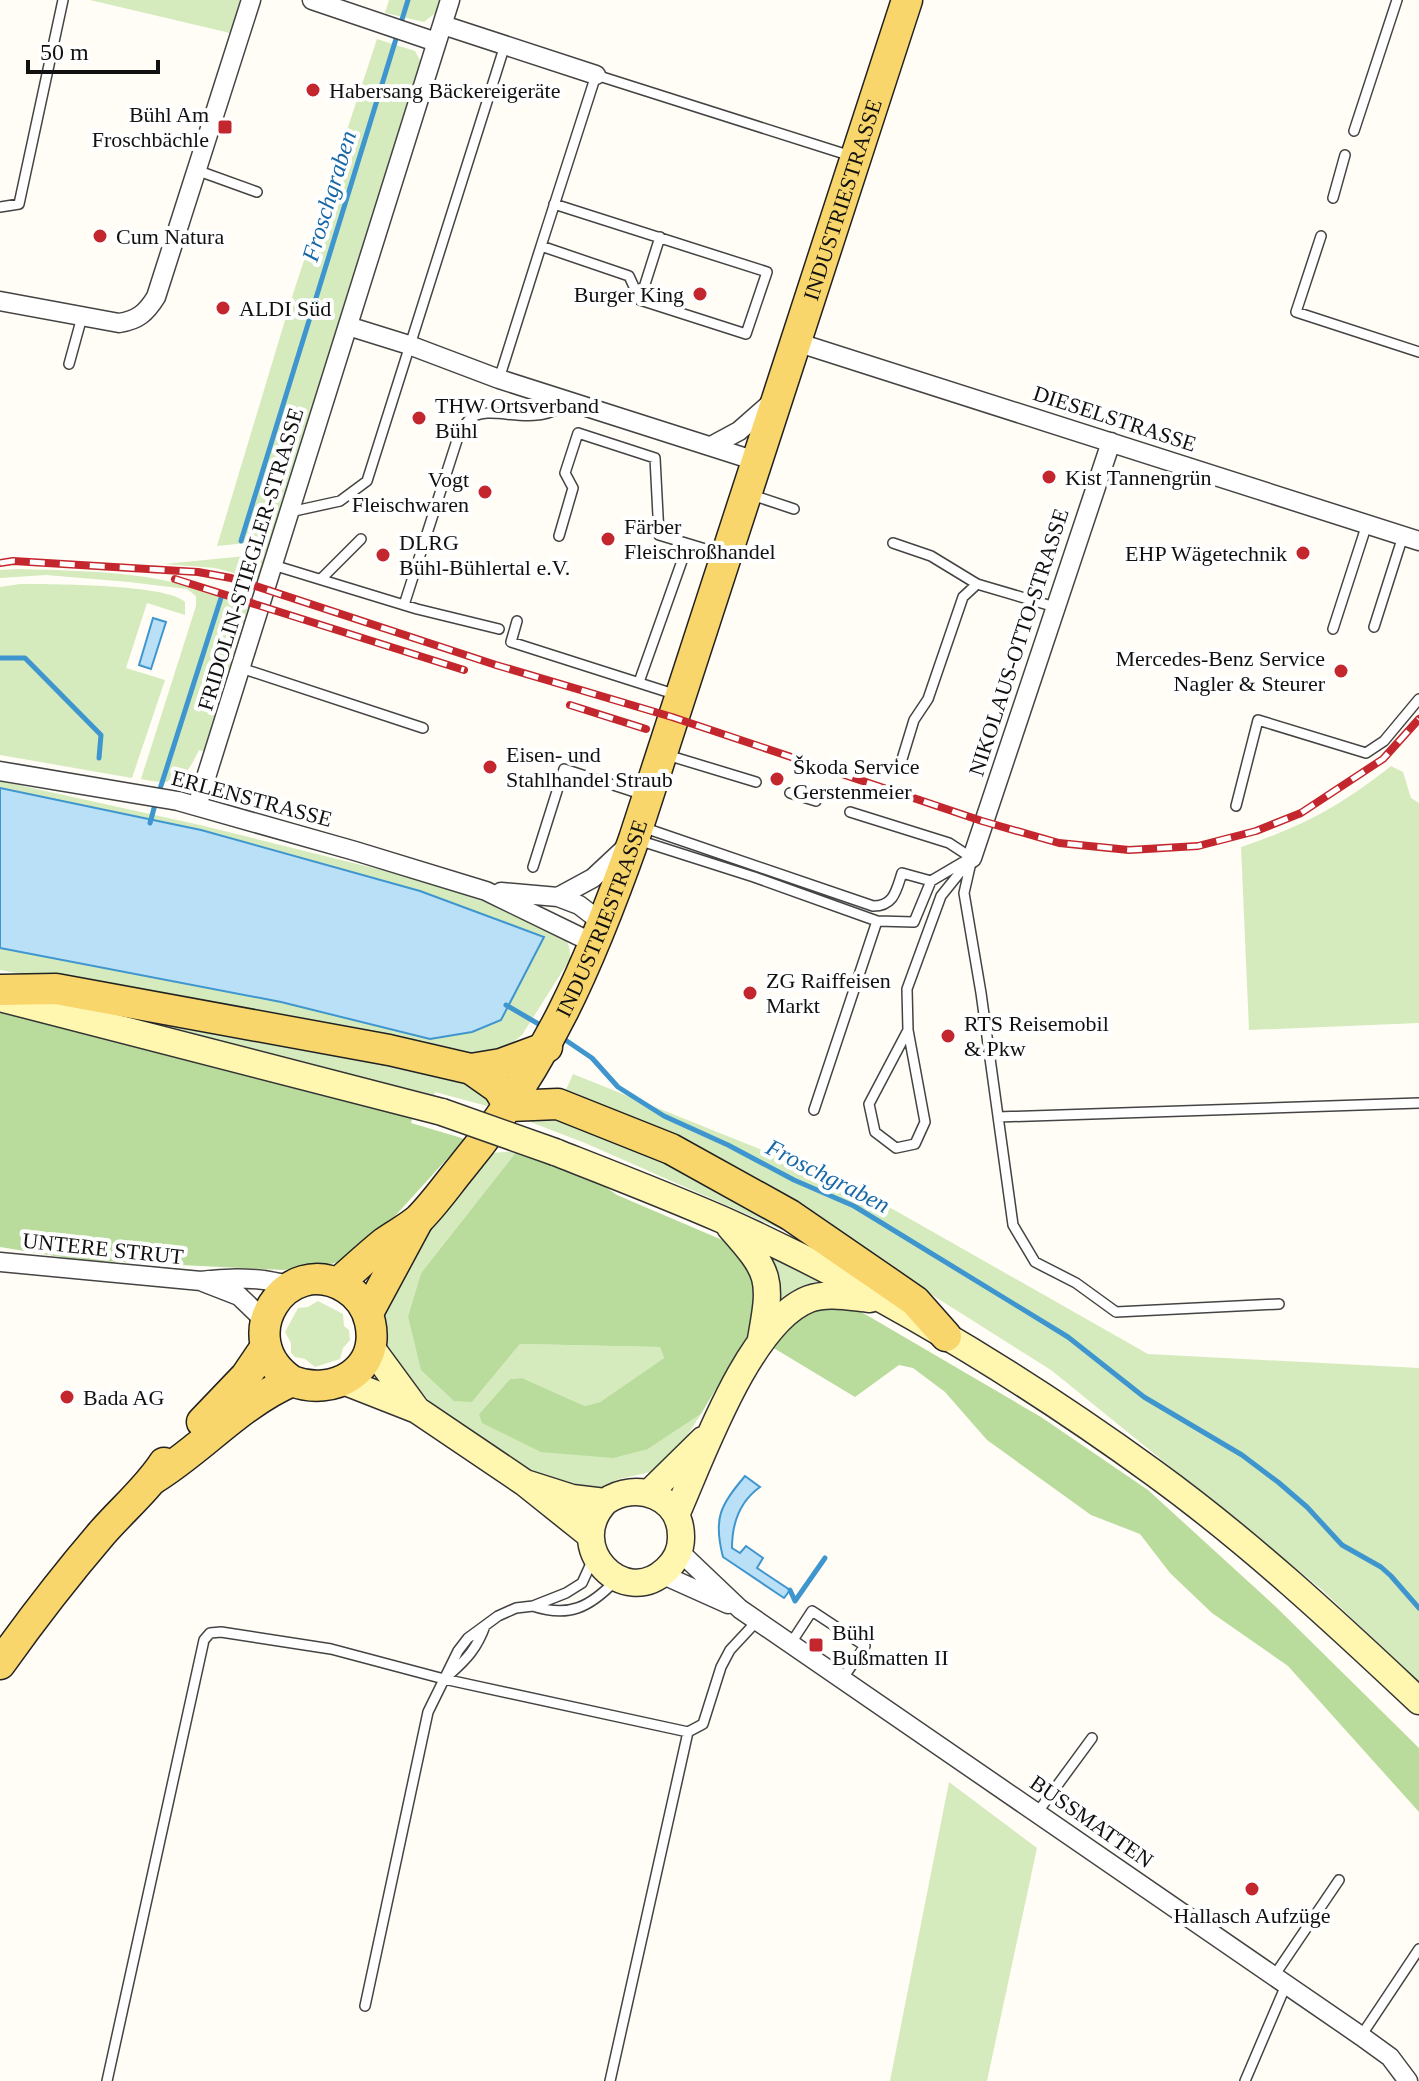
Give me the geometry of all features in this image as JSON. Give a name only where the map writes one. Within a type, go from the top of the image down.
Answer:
[{"type":"main road","name":"INDUSTRIESTRASSE","points":[[418,1220],[509,1106],[553,1034],[600,934],[636,833],[907,0]]},
{"type":"main road","points":[[0,990],[56,989],[389,1050],[471,1069],[498,1088],[509,1106],[558,1104],[671,1149],[790,1215],[915,1301],[946,1336]]},
{"type":"main road","points":[[0,998],[442,1112],[555,1152],[724,1221],[881,1300],[1041,1394],[1156,1474],[1262,1558],[1419,1701]]},
{"type":"main road","points":[[471,1069],[501,1064],[553,1034]]},
{"type":"main road","points":[[553,1034],[547,1074],[558,1104]]},
{"type":"main road","points":[[338,1283],[384,1243],[418,1220]]},
{"type":"main road","points":[[368,1313],[418,1220]]},
{"type":"main road","points":[[724,1221],[756,1258],[768,1287],[761,1339]]},
{"type":"main road","points":[[0,1664],[79,1559],[153,1479],[167,1458],[246,1376],[265,1334],[270,1307],[291,1286],[315,1279],[338,1283],[352,1292],[368,1313],[371,1324],[370,1346],[360,1367],[343,1381],[317,1388],[292,1381],[275,1367],[265,1334]]},
{"type":"main road","points":[[676,1515],[714,1428],[761,1339],[788,1311],[810,1299],[824,1296],[881,1300]]},
{"type":"main road","points":[[370,1346],[417,1410]]},
{"type":"main road","points":[[153,1479],[175,1466],[244,1409],[292,1381]]},
{"type":"main road","points":[[343,1381],[417,1410],[525,1483],[592,1546],[604,1569],[617,1578],[635,1582],[661,1574],[675,1560],[681,1536],[676,1515],[662,1499],[649,1493],[631,1491],[605,1502],[594,1517],[592,1546]]},
{"type":"main road","points":[[649,1493],[714,1428]]},
{"type":"main road","points":[[525,1483],[572,1498],[605,1502]]},
{"type":"street","points":[[0,301],[119,323],[134,321],[147,312],[156,297],[251,0]]},
{"type":"street","points":[[312,0],[411,35],[440,34],[505,45],[596,75]]},
{"type":"street","name":"FRIDOLIN-STIEGLER-STRASSE","points":[[197,806],[450,0]]},
{"type":"street","points":[[348,326],[499,379],[756,461]]},
{"type":"street","name":"DIESELSTRASSE","points":[[796,342],[1411,538]]},
{"type":"street","points":[[713,445],[739,431],[777,398]]},
{"type":"street","name":"NIKOLAUS-OTTO-STRASSE","points":[[972,858],[1111,442]]},
{"type":"street","name":"ERLENSTRASSE","points":[[0,771],[197,806],[486,891],[600,934]]},
{"type":"street","points":[[558,897],[593,878],[636,833]]},
{"type":"street","name":"ERLENSTRASSE","points":[[486,891],[558,897],[579,905],[600,934]]},
{"type":"street","name":"UNTERE STRUT","points":[[0,1262],[201,1281],[226,1277],[291,1286]]},
{"type":"street","name":"UNTERE STRUT","points":[[201,1281],[239,1296],[265,1334]]},
{"type":"street","name":"BUSSMATTEN","points":[[679,1551],[740,1609],[1361,2036],[1390,2057],[1408,2081]]},
{"type":"street","name":"BUSSMATTEN","points":[[661,1574],[740,1609]]},
{"type":"lane","points":[[0,207],[19,204],[63,0]]},
{"type":"lane","points":[[1354,131],[1397,0]]},
{"type":"lane","points":[[290,512],[340,501],[367,481],[505,45]]},
{"type":"lane","points":[[499,379],[596,75],[855,158]]},
{"type":"lane","points":[[1333,198],[1345,155]]},
{"type":"lane","points":[[196,170],[257,192]]},
{"type":"lane","points":[[541,246],[629,276],[640,300],[746,334],[767,272],[554,204]]},
{"type":"lane","points":[[1321,236],[1296,312],[1419,352]]},
{"type":"lane","points":[[640,300],[660,237]]},
{"type":"lane","points":[[69,364],[82,317]]},
{"type":"lane","points":[[404,605],[459,434],[471,418],[486,413],[532,417],[549,414],[560,408],[563,398]]},
{"type":"lane","points":[[559,536],[573,488],[565,473],[578,433],[655,458],[659,535],[725,555]]},
{"type":"lane","points":[[745,493],[794,509]]},
{"type":"lane","points":[[1333,629],[1367,524]]},
{"type":"lane","points":[[1374,627],[1411,538]]},
{"type":"lane","points":[[321,579],[361,539]]},
{"type":"lane","points":[[893,543],[931,556],[977,584],[1055,607]]},
{"type":"lane","points":[[639,682],[688,544]]},
{"type":"lane","points":[[273,565],[404,605],[499,629]]},
{"type":"lane","points":[[899,769],[914,720],[928,699],[963,597],[977,584]]},
{"type":"lane","points":[[517,621],[511,642],[680,696]]},
{"type":"lane","points":[[241,668],[423,728]]},
{"type":"lane","points":[[1236,806],[1258,720],[1366,753],[1384,741],[1419,699]]},
{"type":"lane","points":[[661,753],[756,782]]},
{"type":"lane","points":[[533,867],[564,769],[648,796]]},
{"type":"lane","points":[[790,793],[816,801]]},
{"type":"lane","points":[[850,812],[949,843],[972,858]]},
{"type":"lane","points":[[636,833],[877,921],[914,922],[931,881],[972,858]]},
{"type":"lane","points":[[636,833],[873,906],[885,906],[892,900],[902,873],[931,881]]},
{"type":"lane","points":[[908,1030],[869,1104],[875,1132],[896,1148],[915,1144],[925,1122],[908,1030],[907,989],[941,896],[972,858]]},
{"type":"lane","points":[[972,858],[964,893],[1013,1225],[1035,1262],[1076,1283],[1116,1312],[1279,1304]]},
{"type":"lane","points":[[814,1110],[877,921]]},
{"type":"lane","points":[[998,1117],[1419,1103]]},
{"type":"lane","points":[[365,2006],[428,1712],[444,1679],[469,1657],[478,1645],[485,1626],[498,1616],[516,1608],[533,1606],[582,1583],[588,1573],[592,1546]]},
{"type":"lane","points":[[533,1606],[552,1613],[573,1610],[598,1598],[617,1578]]},
{"type":"lane","points":[[791,1643],[812,1611],[865,1646],[843,1678]]},
{"type":"lane","points":[[107,2081],[204,1640],[210,1633],[221,1632],[331,1649],[444,1679],[688,1732],[703,1724],[721,1667],[730,1650],[757,1621]]},
{"type":"lane","points":[[610,2081],[688,1732]]},
{"type":"lane","points":[[1037,1813],[1092,1738]]},
{"type":"lane","points":[[1245,2081],[1280,1980],[1339,1880]]},
{"type":"lane","points":[[1361,2036],[1419,1949]]},
{"type":"green space","points":[[90,0],[240,0],[230,33]]},
{"type":"green space","points":[[389,0],[440,0],[437,12],[424,22],[385,13]]},
{"type":"green space","points":[[377,39],[415,51],[421,69],[261,580],[215,568],[164,564],[257,555],[257,542],[217,546],[292,297]]},
{"type":"green space","points":[[0,570],[146,577],[253,605],[205,752],[199,750],[183,775],[162,782],[141,779],[196,606],[196,596],[187,589],[129,582],[46,575],[0,578]]},
{"type":"green space","points":[[20,584],[133,588],[174,596],[185,602],[185,615],[147,603],[126,668],[165,680],[132,778],[0,755],[0,587]]},
{"type":"green space","points":[[1391,766],[1403,772],[1411,798],[1419,803],[1419,1023],[1249,1030],[1241,847],[1320,814]]},
{"type":"green space","points":[[0,781],[200,825],[418,879],[547,924],[565,938],[570,959],[522,1035],[504,1049],[482,1057],[0,970]]},
{"type":"green space","points":[[50,997],[467,1072],[492,1100],[487,1106],[435,1092],[434,1096]]},
{"type":"green space","points":[[0,1011],[413,1117],[411,1123],[465,1139],[385,1227],[341,1261],[324,1266],[283,1270],[80,1260],[0,1247]]},
{"type":"green space","points":[[573,1074],[852,1186],[1148,1354],[1419,1368],[1419,1682],[1321,1589],[1051,1370],[758,1185],[565,1092]]},
{"type":"green space","points":[[574,1113],[846,1258],[585,1143],[520,1118]]},
{"type":"green space","points":[[517,1151],[421,1273],[408,1316],[472,1402],[520,1344],[660,1347],[664,1358],[600,1402],[585,1406],[522,1378],[510,1379],[479,1414],[648,1449],[701,1414],[673,1458],[651,1472],[619,1479],[601,1488],[556,1483],[491,1448],[436,1408],[385,1352],[381,1309],[436,1220],[493,1153]]},
{"type":"green space","points":[[517,1151],[583,1171],[617,1195],[727,1242],[749,1262],[757,1287],[747,1336],[701,1414],[648,1449],[613,1458],[541,1452],[482,1423],[479,1414],[510,1379],[522,1378],[585,1406],[600,1402],[664,1358],[660,1347],[520,1344],[472,1402],[454,1401],[421,1370],[408,1316],[421,1273]]},
{"type":"green space","points":[[761,1251],[840,1286],[770,1317]]},
{"type":"green space","points":[[318,1301],[343,1314],[350,1340],[343,1348],[340,1359],[315,1367],[291,1353],[291,1343],[285,1332],[298,1308]]},
{"type":"green space","points":[[831,1305],[858,1310],[1041,1417],[1148,1490],[1275,1606],[1419,1748],[1419,1812],[1288,1666],[1212,1613],[1170,1573],[1140,1534],[1091,1515],[987,1440],[945,1392],[913,1368],[899,1365],[855,1397],[772,1347],[797,1320]]},
{"type":"green space","points":[[949,1782],[1037,1848],[987,2081],[890,2081]]},
{"type":"water","points":[[153,618],[166,622],[151,669],[139,665]]},
{"type":"water","points":[[0,788],[201,830],[420,891],[544,937],[501,1020],[472,1032],[430,1039],[281,1002],[0,948]]},
{"type":"water","points":[[745,1476],[760,1487],[747,1499],[738,1514],[732,1548],[740,1553],[746,1546],[763,1558],[757,1568],[790,1590],[784,1598],[723,1557],[719,1532],[721,1513]]},
{"type":"waterway","name":"Froschgraben","points":[[241,541],[408,0]]},
{"type":"waterway","name":"Froschgraben","points":[[159,792],[221,598]]},
{"type":"waterway","points":[[0,658],[25,658],[101,735],[99,758]]},
{"type":"waterway","name":"Froschgraben","points":[[150,823],[156,801]]},
{"type":"waterway","name":"Froschgraben","points":[[506,1005],[542,1026]]},
{"type":"waterway","name":"Froschgraben","points":[[561,1037],[592,1058],[618,1087],[664,1116],[854,1206],[1068,1337],[1144,1397],[1242,1455],[1278,1482],[1307,1507],[1342,1545],[1381,1567],[1419,1608]]},
{"type":"waterway","points":[[790,1590],[795,1601],[825,1558]]},
{"type":"railway","points":[[0,563],[13,561],[198,572],[231,578],[496,665],[672,717],[982,821],[1059,843],[1129,850],[1198,846],[1256,831],[1301,813],[1383,759],[1419,719]]},
{"type":"railway","points":[[175,579],[464,670]]},
{"type":"railway","points":[[570,705],[646,729]]},
{"type":"place","name":"Habersang Bäckereigeräte","points":[[313,90]]},
{"type":"place","name":"Bühl Am Froschbächle","points":[[225,127]]},
{"type":"place","name":"Cum Natura","points":[[100,236]]},
{"type":"place","name":"Burger King","points":[[700,294]]},
{"type":"place","name":"ALDI Süd","points":[[223,308]]},
{"type":"place","name":"THW Ortsverband Bühl","points":[[419,418]]},
{"type":"place","name":"Kist Tannengrün","points":[[1049,477]]},
{"type":"place","name":"Vogt Fleischwaren","points":[[485,492]]},
{"type":"place","name":"Färber Fleischroßhandel","points":[[608,539]]},
{"type":"place","name":"EHP Wägetechnik","points":[[1303,553]]},
{"type":"place","name":"DLRG Bühl-Bühlertal e.V.","points":[[383,555]]},
{"type":"place","name":"Mercedes-Benz Service Nagler & Steurer","points":[[1341,671]]},
{"type":"place","name":"Eisen- und Stahlhandel Straub","points":[[490,767]]},
{"type":"place","name":"Škoda Service Gerstenmeier","points":[[777,779]]},
{"type":"place","name":"ZG Raiffeisen Markt","points":[[750,993]]},
{"type":"place","name":"RTS Reisemobil & Pkw","points":[[948,1036]]},
{"type":"place","name":"Bada AG","points":[[67,1397]]},
{"type":"place","name":"Bühl Bußmatten II","points":[[816,1645]]},
{"type":"place","name":"Hallasch Aufzüge","points":[[1252,1889]]}]
